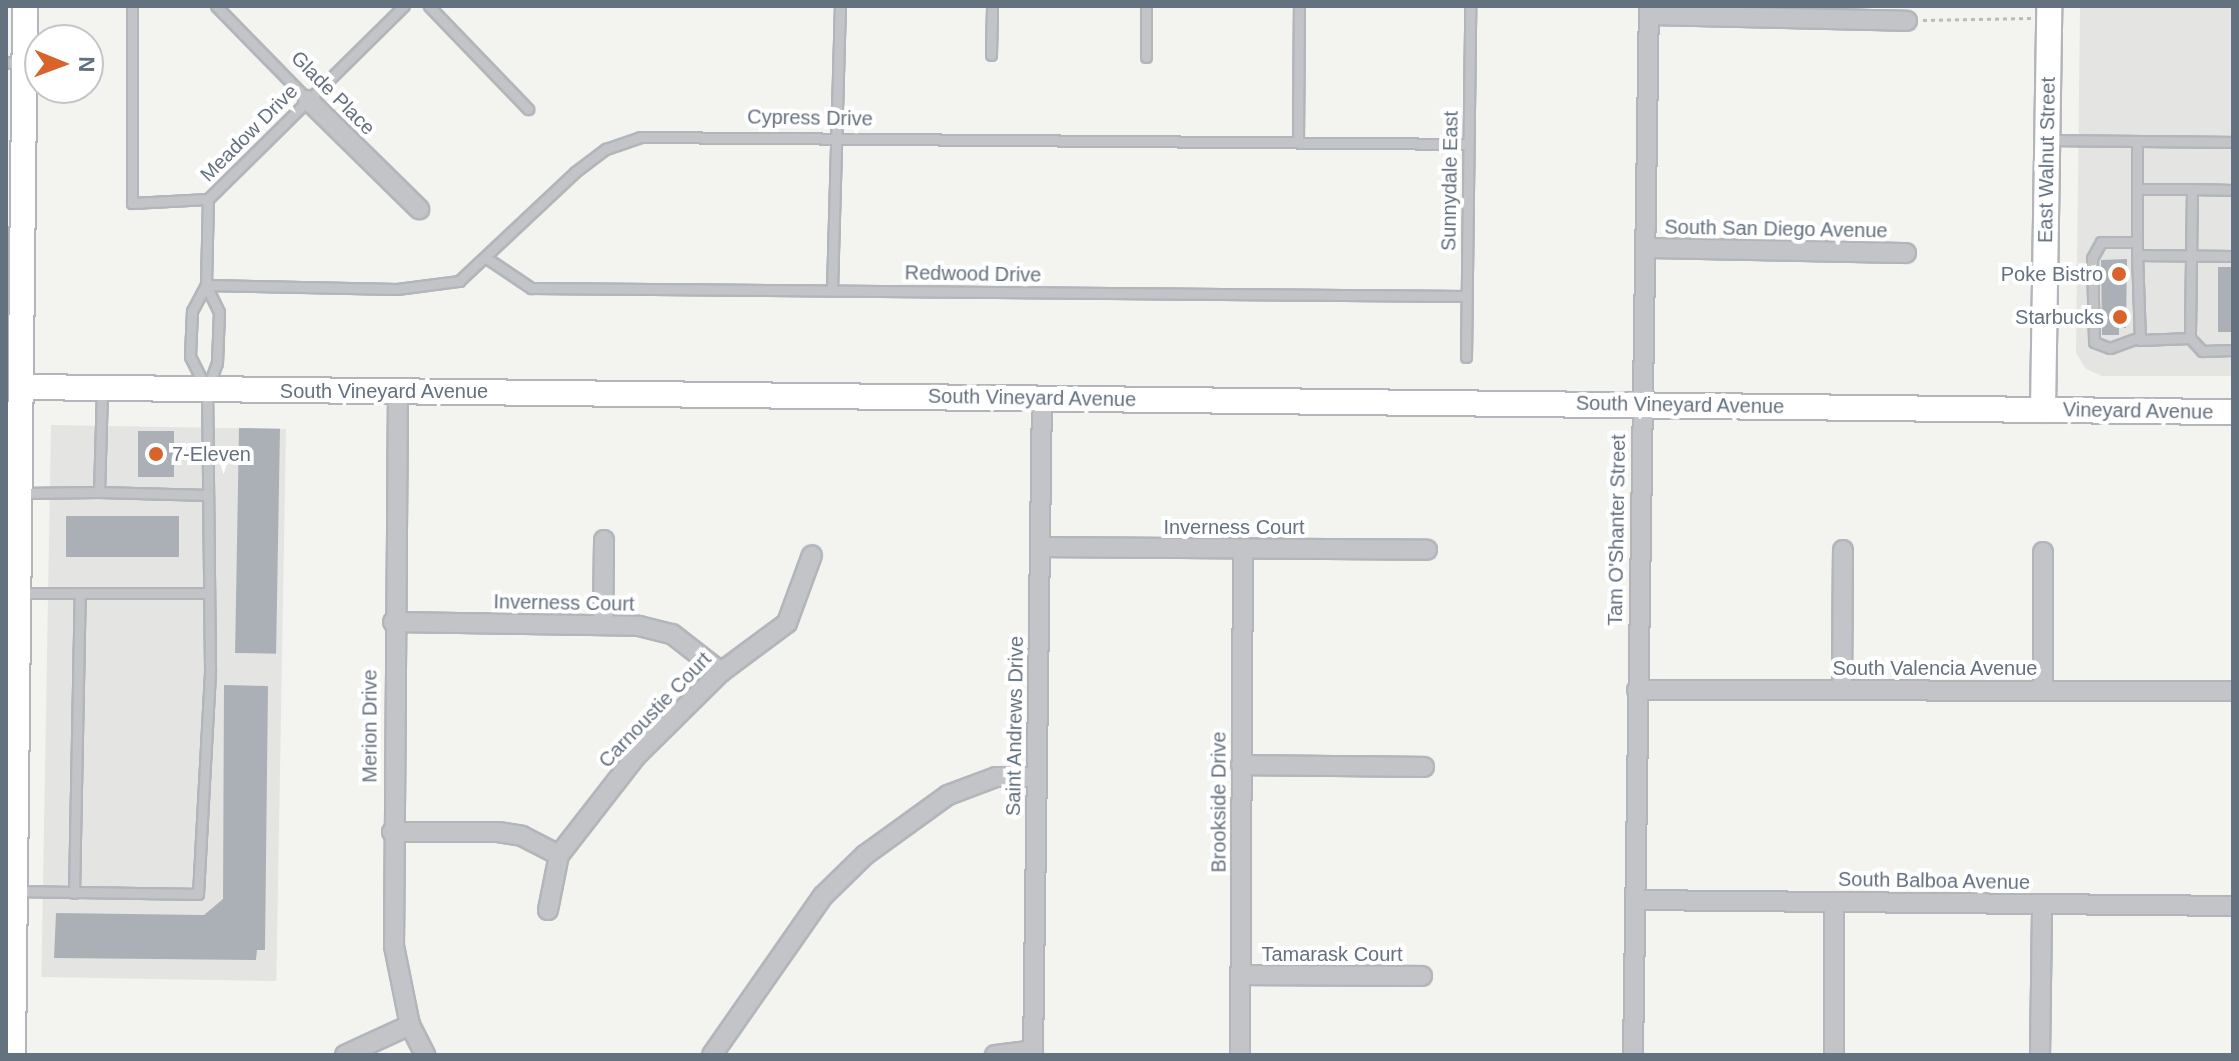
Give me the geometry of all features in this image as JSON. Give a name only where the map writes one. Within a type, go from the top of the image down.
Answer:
[{"type":"main road","points":[[13,1055],[21,493],[15,63],[25,6]]},
{"type":"main road","name":"East Walnut Street","points":[[2043,410],[2049,12]]},
{"type":"main road","name":"South Vineyard Avenue","points":[[21,387],[2043,410]]},
{"type":"main road","name":"Vineyard Avenue","points":[[2043,410],[2233,412]]},
{"type":"street","points":[[1649,10],[1907,21]]},
{"type":"street","name":"Tam O'Shanter Street","points":[[1633,1055],[1640,405],[1646,248],[1649,10]]},
{"type":"street","name":"Glade Place","points":[[308,100],[419,209]]},
{"type":"street","name":"South San Diego Avenue","points":[[1646,248],[1906,253]]},
{"type":"street","name":"Merion Drive","points":[[398,391],[393,622],[394,946],[410,1025],[425,1055]]},
{"type":"street","name":"Saint Andrews Drive","points":[[1033,1053],[1042,398]]},
{"type":"street","points":[[603,624],[604,540]]},
{"type":"street","name":"Inverness Court","points":[[1041,547],[1427,550]]},
{"type":"street","name":"Brookside Drive","points":[[1240,1055],[1243,549]]},
{"type":"street","points":[[1842,690],[1843,550]]},
{"type":"street","points":[[2043,552],[2043,690]]},
{"type":"street","name":"Carnoustie Court","points":[[548,910],[559,855],[636,756],[721,672],[787,623],[812,555]]},
{"type":"street","name":"Inverness Court","points":[[393,622],[603,624],[672,634],[721,672]]},
{"type":"street","name":"South Valencia Avenue","points":[[1637,690],[2233,691]]},
{"type":"street","points":[[1241,765],[1424,767]]},
{"type":"street","points":[[712,1055],[823,896],[865,855],[948,795],[996,777],[1036,777]]},
{"type":"street","points":[[392,832],[498,832],[522,836],[559,855]]},
{"type":"street","name":"South Balboa Avenue","points":[[1635,900],[2233,906]]},
{"type":"street","points":[[1834,902],[1834,1055]]},
{"type":"street","points":[[2040,1055],[2042,904]]},
{"type":"street","name":"Tamarask Court","points":[[1242,975],[1422,976]]},
{"type":"street","points":[[345,1055],[410,1025]]},
{"type":"street","points":[[995,1055],[1033,1053]]},
{"type":"lane","name":"Meadow Drive","points":[[132,6],[132,203],[208,199],[404,6]]},
{"type":"lane","name":"Glade Place","points":[[216,6],[308,100]]},
{"type":"lane","points":[[429,6],[528,109]]},
{"type":"lane","points":[[832,290],[840,6]]},
{"type":"lane","points":[[991,55],[992,6]]},
{"type":"lane","points":[[1146,6],[1146,57]]},
{"type":"lane","points":[[1298,141],[1299,6]]},
{"type":"lane","name":"Sunnydale East","points":[[1466,357],[1470,6]]},
{"type":"lane","name":"Cypress Drive","points":[[206,285],[425,288],[459,281],[488,259],[541,201],[618,145],[673,134],[1468,144]]},
{"type":"lane","points":[[2047,140],[2233,142]]},
{"type":"lane","points":[[2137,141],[2140,337]]},
{"type":"lane","points":[[2218,191],[2233,184]]},
{"type":"lane","points":[[2137,189],[2233,190]]},
{"type":"lane","points":[[2192,189],[2190,338],[2202,351],[2233,350]]},
{"type":"lane","points":[[2218,191],[2233,197]]},
{"type":"lane","points":[[207,390],[190,364],[192,311],[206,285],[208,199]]},
{"type":"lane","points":[[2137,242],[2101,242],[2092,258],[2094,342],[2110,348],[2140,337],[2190,338]]},
{"type":"lane","points":[[2137,255],[2233,256]]},
{"type":"lane","name":"Redwood Drive","points":[[488,259],[531,288],[1466,296]]},
{"type":"lane","points":[[15,891],[198,894],[210,669],[207,390],[217,363],[219,312],[206,285]]},
{"type":"lane","points":[[99,492],[102,390]]},
{"type":"lane","points":[[21,493],[208,495]]},
{"type":"lane","points":[[20,593],[209,593]]},
{"type":"lane","points":[[74,893],[80,593]]},
{"type":"path","points":[[1907,21],[2049,12]]},
{"type":"shaded area","points":[[2080,6],[2233,6],[2233,376],[2102,376],[2086,369],[2076,353]]},
{"type":"shaded area","points":[[51,425],[286,429],[276,981],[41,977]]},
{"type":"building","points":[[2127,259],[2126,328],[2119,328],[2119,335],[2102,335],[2101,260]]},
{"type":"building","points":[[2218,267],[2233,267],[2233,332],[2218,332]]},
{"type":"building","points":[[239,428],[280,429],[276,654],[235,653]]},
{"type":"building","name":"7-Eleven","points":[[138,431],[174,431],[174,477],[138,477]]},
{"type":"building","points":[[66,516],[179,516],[179,557],[66,557]]},
{"type":"building","points":[[224,685],[268,686],[265,950],[257,950],[256,960],[54,958],[56,913],[204,915],[223,899]]},
{"type":"place","name":"Poke Bistro","points":[[2119,274]]},
{"type":"place","name":"Starbucks","points":[[2120,317]]},
{"type":"place","name":"7-Eleven","points":[[156,454]]}]
